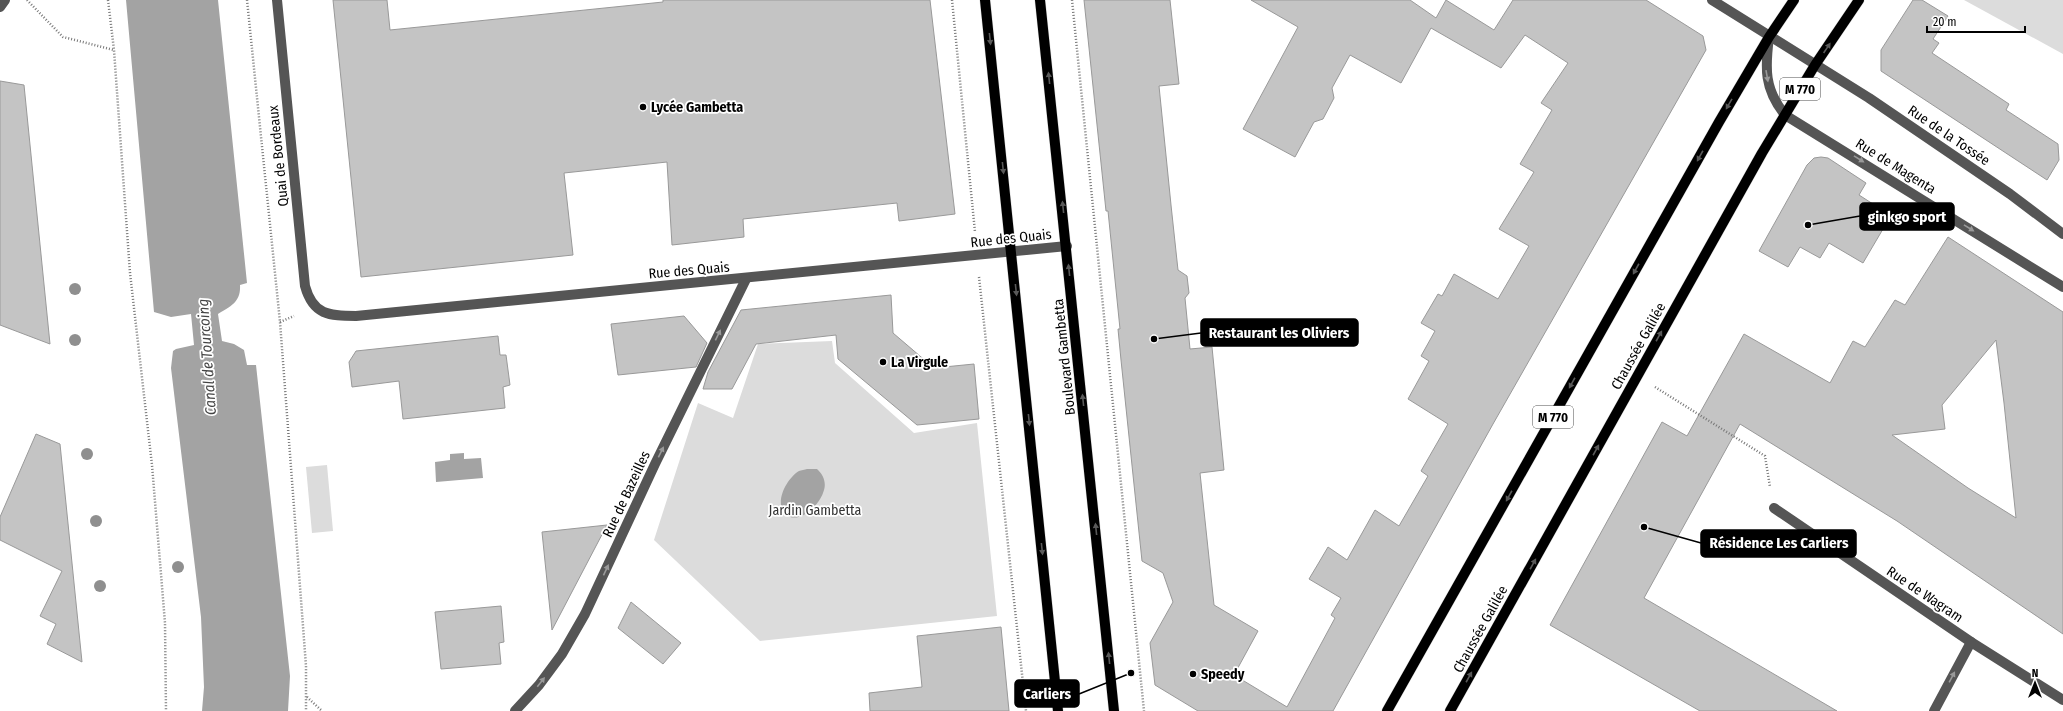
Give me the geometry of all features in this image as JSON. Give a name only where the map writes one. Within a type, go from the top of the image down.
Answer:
[{"type":"main road","points":[[986,0],[1058,711]]},
{"type":"main road","name":"Boulevard Gambetta","points":[[1040,0],[1067,246],[1114,711]]},
{"type":"main road","name":"M 770","points":[[1387,711],[1719,122],[1769,37],[1794,0]]},
{"type":"main road","name":"Chaussée Galilée","points":[[1450,711],[1785,114],[1815,65],[1859,0]]},
{"type":"street","points":[[0,7],[5,0]]},
{"type":"street","name":"Quai de Bordeaux","points":[[277,0],[305,286],[308,298],[315,307]]},
{"type":"street","name":"Rue de la Tossée","points":[[1712,0],[1769,37],[1869,98],[2010,194],[2063,234]]},
{"type":"street","name":"Rue de Magenta","points":[[1769,37],[1766,66],[1770,90],[1776,103],[1785,114],[2063,287]]},
{"type":"street","name":"Rue des Quais","points":[[315,307],[321,312],[333,316],[356,316],[1067,246]]},
{"type":"street","name":"Rue de Bazeilles","points":[[515,711],[539,685],[562,654],[585,614],[746,278]]},
{"type":"street","name":"Rue de Wagram","points":[[1774,508],[1971,642],[2063,700]]},
{"type":"street","points":[[1934,711],[1971,642]]},
{"type":"path","points":[[27,0],[63,37],[114,50]]},
{"type":"path","points":[[108,0],[114,50],[130,273],[152,465],[164,615],[166,711]]},
{"type":"path","points":[[247,0],[280,322],[306,666],[306,711]]},
{"type":"path","points":[[952,0],[977,255],[1026,711]]},
{"type":"path","points":[[1072,0],[1144,711]]},
{"type":"path","points":[[1637,376],[1764,456],[1774,508]]},
{"type":"path","points":[[307,697],[322,711]]},
{"type":"green space","points":[[1964,0],[2063,0],[2063,54]]},
{"type":"green space","name":"Jardin Gambetta","points":[[832,341],[835,363],[914,433],[977,423],[997,616],[760,641],[654,540],[698,403],[733,418],[758,344]]},
{"type":"green space","points":[[327,465],[333,531],[312,533],[306,467]]},
{"type":"water","name":"Canal de Tourcoing","points":[[126,0],[218,0],[247,283],[240,285],[237,300],[218,314],[222,341],[234,344],[244,350],[247,365],[256,365],[290,676],[288,711],[202,711],[204,687],[201,617],[171,368],[173,351],[194,345],[191,314],[171,317],[154,312]]},
{"type":"water","points":[[464,453],[464,459],[481,458],[483,478],[436,482],[435,462],[450,460],[450,454]]},
{"type":"water","points":[[817,469],[819,471],[824,480],[824,490],[821,498],[808,512],[802,516],[790,517],[785,514],[782,509],[781,497],[783,491],[790,479],[795,474],[799,471]]},
{"type":"building","name":"Lycée Gambetta","points":[[333,0],[387,0],[390,30],[663,2],[663,0],[930,0],[955,214],[899,221],[897,203],[743,219],[744,237],[672,245],[667,162],[564,173],[573,255],[361,277]]},
{"type":"building","points":[[1084,0],[1170,0],[1179,84],[1159,86],[1178,270],[1187,276],[1189,293],[1185,298],[1190,349],[1212,347],[1224,470],[1200,473],[1214,605],[1258,631],[1234,675],[1287,707],[1335,618],[1331,615],[1341,598],[1309,579],[1328,547],[1347,560],[1375,510],[1399,526],[1428,476],[1421,471],[1448,424],[1408,399],[1429,361],[1421,356],[1435,331],[1421,323],[1438,294],[1442,296],[1454,274],[1498,299],[1529,246],[1499,229],[1534,172],[1520,164],[1552,110],[1541,103],[1568,63],[1525,35],[1501,68],[1431,28],[1401,83],[1350,55],[1332,88],[1334,98],[1323,119],[1314,122],[1295,157],[1243,129],[1298,27],[1251,0],[1410,0],[1436,18],[1446,0],[1494,30],[1513,0],[1646,0],[1703,36],[1706,50],[1493,424],[1333,711],[1198,711],[1155,685],[1150,643],[1173,602],[1163,573],[1142,561],[1121,360],[1118,329],[1120,329],[1108,211],[1106,211]]},
{"type":"building","points":[[1913,0],[1922,0],[1948,16],[1933,39],[1939,43],[1932,53],[2009,104],[2006,110],[2058,144],[2059,160],[2047,180],[1881,71],[1881,50]]},
{"type":"building","points":[[0,81],[24,85],[50,344],[0,325]]},
{"type":"building","points":[[1814,158],[1828,158],[1866,183],[1859,195],[1887,213],[1879,226],[1883,229],[1863,263],[1829,243],[1820,258],[1800,247],[1788,267],[1759,251],[1807,165]]},
{"type":"building","points":[[1948,237],[2063,312],[2063,634],[1897,521],[1740,424],[1644,598],[1837,711],[1700,711],[1550,625],[1662,422],[1687,436],[1744,334],[1830,383],[1853,341],[1865,347],[1895,300],[1905,305]],"holes":[[[1996,340],[2016,518],[1968,488],[1892,435],[1945,429],[1942,405]]]},
{"type":"building","name":"La Virgule","points":[[891,295],[893,333],[934,368],[974,364],[979,419],[917,425],[838,359],[836,335],[756,344],[732,389],[703,389],[708,372],[741,310]]},
{"type":"building","points":[[684,316],[707,343],[696,367],[618,375],[611,324]]},
{"type":"building","points":[[498,336],[500,355],[506,355],[510,385],[503,387],[505,408],[403,419],[399,381],[352,387],[349,362],[356,351]]},
{"type":"building","points":[[36,434],[60,444],[82,662],[47,644],[56,624],[40,616],[62,571],[0,540],[0,517]]},
{"type":"building","points":[[607,525],[552,630],[542,532]]},
{"type":"building","points":[[631,602],[681,643],[663,664],[618,628]]},
{"type":"building","points":[[501,606],[504,642],[499,643],[501,664],[441,669],[435,612]]},
{"type":"building","points":[[1001,627],[1009,711],[870,711],[869,693],[922,687],[917,636]]},
{"type":"place","name":"Lycée Gambetta","points":[[643,107]]},
{"type":"place","name":"ginkgo sport","points":[[1808,225]]},
{"type":"place","name":"Restaurant les Oliviers","points":[[1154,339]]},
{"type":"place","name":"La Virgule","points":[[883,362]]},
{"type":"place","name":"Résidence Les Carliers","points":[[1644,527]]},
{"type":"place","name":"Carliers","points":[[1131,673]]},
{"type":"place","name":"Speedy","points":[[1193,674]]}]
